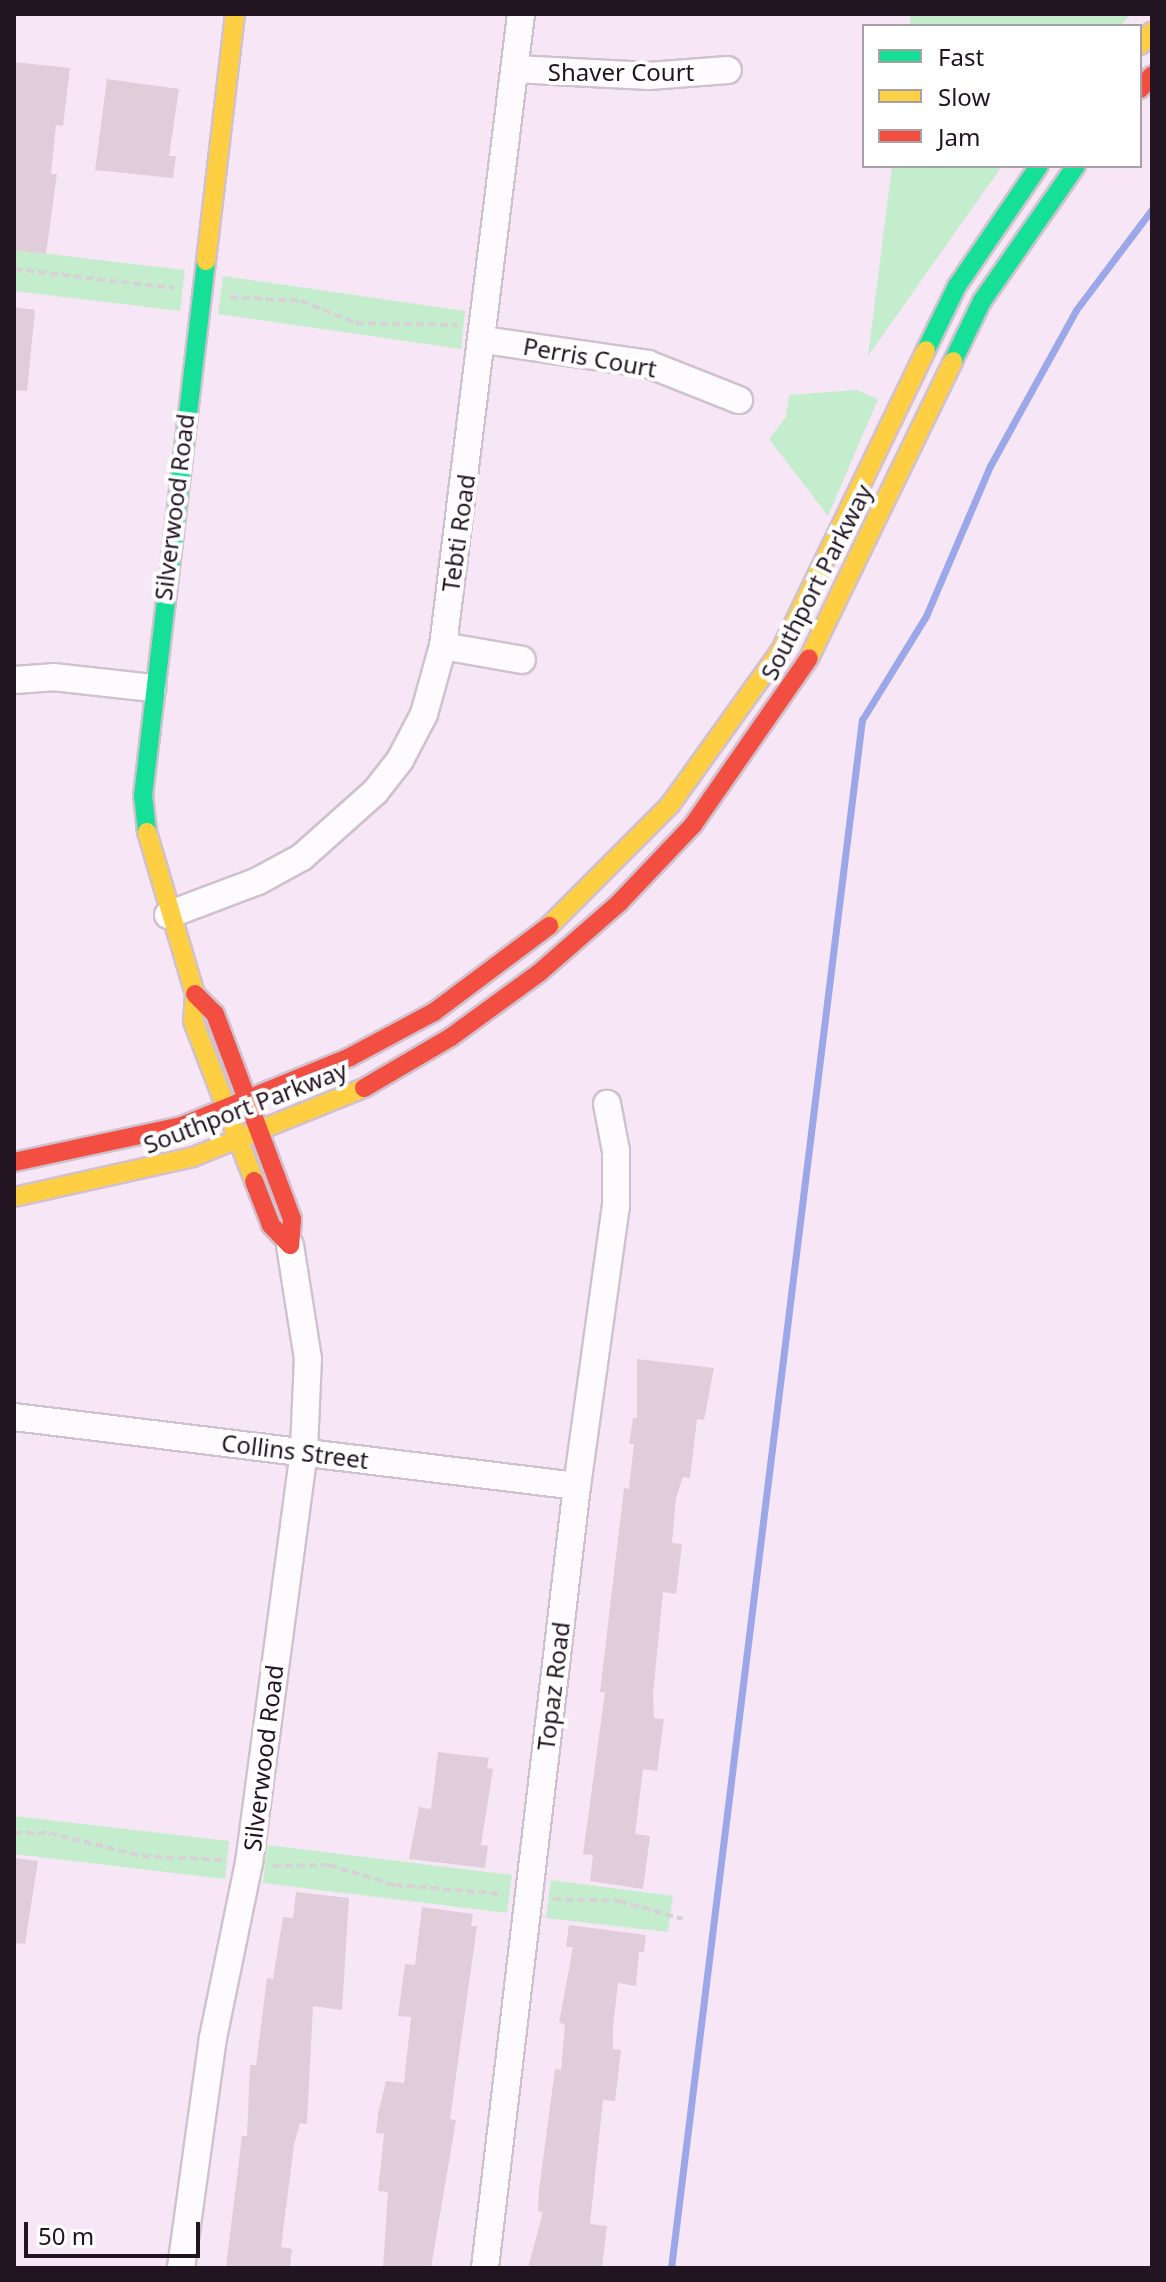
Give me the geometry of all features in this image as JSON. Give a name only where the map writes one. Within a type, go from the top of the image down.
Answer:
[{"type":"street","name":"Silverwood Road","points":[[235,14],[152,688],[143,796],[148,847],[195,994],[193,1021],[271,1225],[290,1245]]},
{"type":"street","name":"Tebti Road","points":[[168,915],[258,881],[302,857],[347,822],[400,760],[424,714],[443,646],[484,340],[521,14]]},
{"type":"street","name":"Shaver Court","points":[[515,69],[649,76],[728,70]]},
{"type":"street","name":"Southport Parkway","points":[[14,1162],[182,1126],[326,1069],[434,1012],[522,950],[598,882],[670,805],[781,650],[957,286],[1038,168]]},
{"type":"street","name":"Southport Parkway","points":[[14,1197],[138,1173],[238,1141],[367,1087],[451,1037],[563,953],[693,825],[806,664],[982,301],[1075,168]]},
{"type":"street","name":"Perris Court","points":[[484,340],[648,364],[739,400]]},
{"type":"street","points":[[443,646],[522,660]]},
{"type":"street","points":[[14,680],[53,677],[152,688]]},
{"type":"street","name":"Silverwood Road","points":[[181,2268],[213,2038],[249,1863],[304,1449],[308,1359],[290,1245],[292,1219],[215,1014],[195,994]]},
{"type":"street","name":"Topaz Road","points":[[485,2268],[577,1486],[616,1206],[616,1151],[607,1104]]},
{"type":"street","name":"Collins Street","points":[[14,1417],[304,1449],[577,1486]]},
{"type":"path","points":[[14,269],[104,277],[200,294],[301,301],[356,323],[457,328],[458,319]]},
{"type":"path","points":[[14,1833],[49,1833],[142,1856],[329,1865],[412,1888],[619,1901],[683,1919]]},
{"type":"green space","points":[[911,14],[1131,14],[1122,24],[909,24]]},
{"type":"green space","points":[[892,168],[1001,168],[868,356]]},
{"type":"green space","points":[[14,250],[185,270],[180,311],[14,291]]},
{"type":"green space","points":[[223,276],[465,311],[461,349],[218,314]]},
{"type":"green space","points":[[856,390],[878,399],[828,516],[769,439],[786,417],[789,395]]},
{"type":"green space","points":[[14,1816],[229,1841],[225,1879],[14,1854]]},
{"type":"green space","points":[[267,1845],[512,1875],[507,1913],[263,1883]]},
{"type":"green space","points":[[551,1880],[673,1896],[668,1932],[546,1918]]},
{"type":"building","points":[[14,62],[70,68],[63,126],[56,125],[51,174],[57,174],[46,254],[14,250]]},
{"type":"building","points":[[107,79],[179,89],[169,156],[176,156],[173,178],[95,170]]},
{"type":"building","points":[[14,307],[35,310],[27,391],[14,390]]},
{"type":"building","points":[[637,1359],[714,1368],[704,1420],[697,1419],[690,1478],[683,1477],[676,1498],[672,1543],[682,1544],[676,1594],[663,1592],[653,1694],[654,1718],[664,1719],[657,1771],[643,1769],[635,1834],[650,1836],[643,1889],[590,1881],[593,1855],[583,1854],[605,1692],[600,1692],[624,1488],[629,1489],[634,1444],[629,1444],[633,1418],[637,1418]]},
{"type":"building","points":[[438,1752],[489,1758],[487,1768],[493,1769],[481,1845],[488,1846],[485,1868],[409,1859],[419,1807],[431,1809]]},
{"type":"building","points":[[14,1858],[38,1861],[25,1944],[14,1943]]},
{"type":"building","points":[[296,1892],[349,1898],[342,2010],[313,2006],[307,2124],[300,2123],[294,2145],[281,2247],[292,2249],[290,2268],[226,2267],[242,2136],[247,2136],[250,2065],[256,2065],[267,1978],[273,1979],[283,1917],[293,1918]]},
{"type":"building","points":[[422,1907],[473,1914],[471,1926],[477,1926],[450,2119],[456,2120],[431,2268],[383,2268],[388,2192],[378,2191],[384,2134],[376,2133],[378,2114],[386,2081],[404,2083],[411,2017],[398,2016],[405,1964],[415,1965]]},
{"type":"building","points":[[569,1925],[646,1935],[644,1952],[639,1952],[636,1986],[618,1983],[613,2049],[621,2050],[615,2101],[603,2100],[590,2224],[607,2226],[602,2268],[528,2268],[543,2212],[538,2211],[539,2190],[555,2069],[561,2070],[565,2024],[559,2023],[573,1947],[566,1947]]},
{"type":"waterway","points":[[671,2268],[862,720],[926,616],[990,466],[1076,310],[1152,209]]},
{"type":"traffic: fast","points":[[926,350],[957,286],[1038,168]]},
{"type":"traffic: fast","points":[[953,361],[982,301],[1075,168]]},
{"type":"traffic: fast","points":[[147,832],[143,796],[206,261]]},
{"type":"traffic: slow","points":[[206,261],[235,14]]},
{"type":"traffic: slow","points":[[1142,43],[1152,31]]},
{"type":"traffic: slow","points":[[549,926],[670,805],[781,650],[926,350]]},
{"type":"traffic: slow","points":[[809,658],[953,361]]},
{"type":"traffic: slow","points":[[147,832],[195,994],[193,1021],[254,1181]]},
{"type":"traffic: slow","points":[[14,1197],[193,1157],[364,1088]]},
{"type":"traffic: jam","points":[[1142,87],[1152,75]]},
{"type":"traffic: jam","points":[[364,1088],[451,1037],[540,972],[619,903],[693,825],[809,658]]},
{"type":"traffic: jam","points":[[14,1162],[182,1126],[350,1057],[434,1012],[549,926]]},
{"type":"traffic: jam","points":[[195,994],[215,1014],[292,1219],[290,1245],[271,1225],[254,1181]]}]
